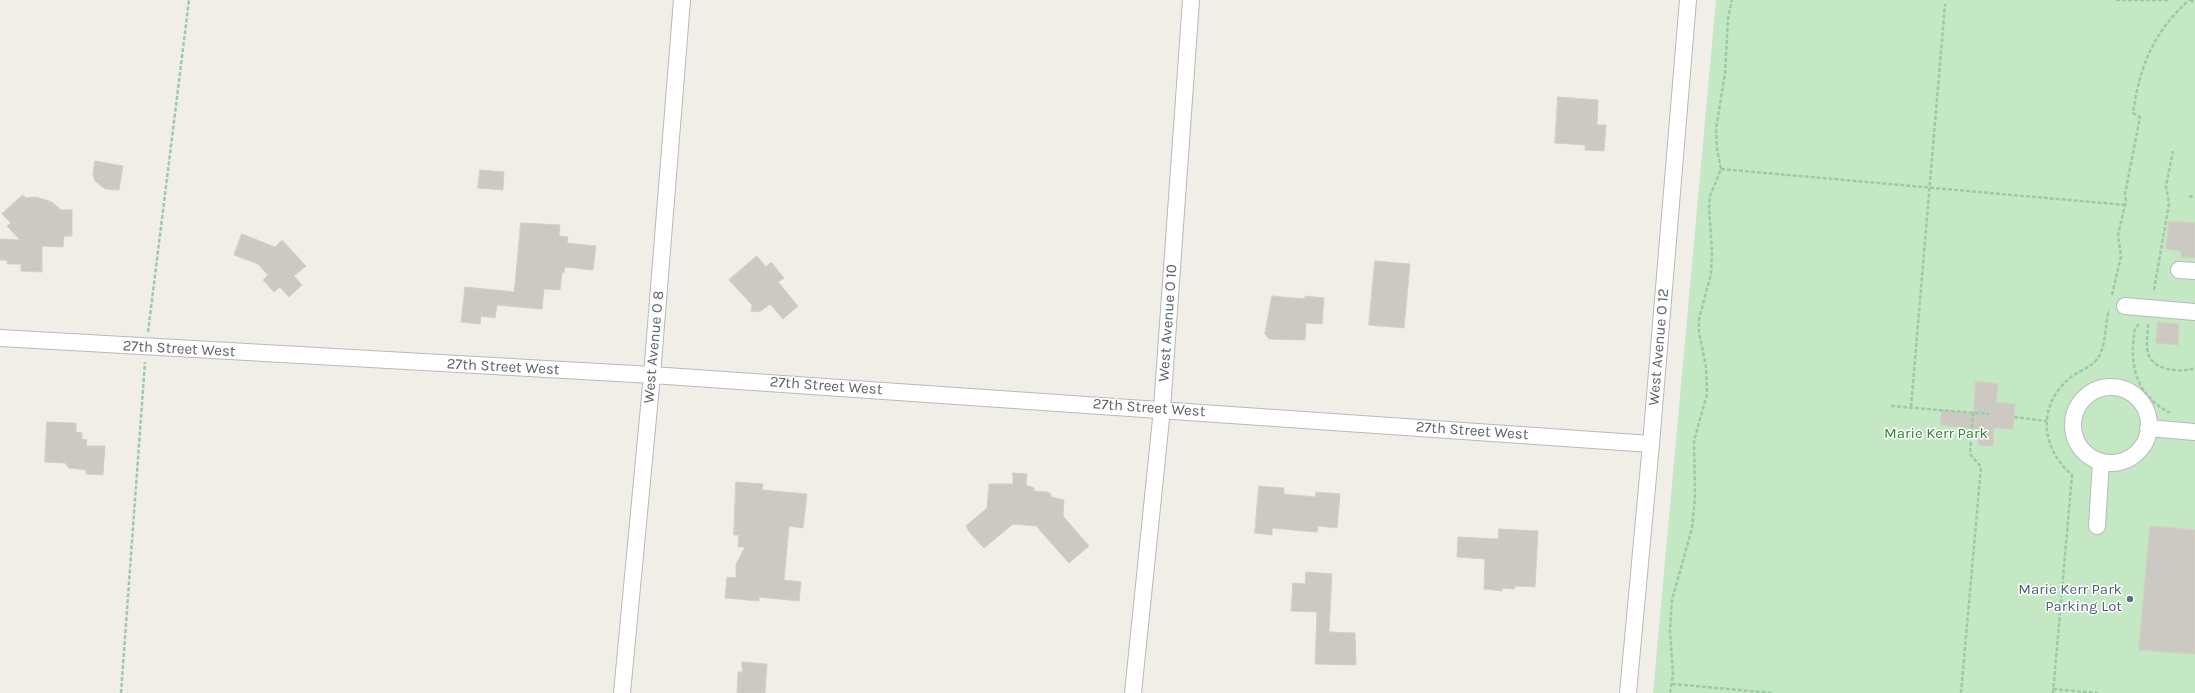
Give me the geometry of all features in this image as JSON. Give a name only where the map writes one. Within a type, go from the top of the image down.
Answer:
[{"type":"street","name":"West Avenue O 8","points":[[622,693],[652,375],[682,0]]},
{"type":"street","name":"West Avenue O 10","points":[[1133,693],[1162,409],[1191,0]]},
{"type":"street","name":"West Avenue O 12","points":[[1628,693],[1651,444],[1688,0]]},
{"type":"street","points":[[2115,303],[2195,312]]},
{"type":"street","name":"27th Street West","points":[[0,338],[652,375],[1162,409],[1651,444]]},
{"type":"street","points":[[2114,387],[2125,390],[2136,396],[2145,411],[2148,428],[2145,441],[2138,452],[2127,459],[2114,463],[2101,462],[2090,456],[2081,448],[2075,437],[2073,425],[2075,412],[2081,401],[2090,393],[2102,388],[2114,387]]},
{"type":"street","points":[[2148,428],[2195,432]]},
{"type":"street","points":[[2097,526],[2101,462]]},
{"type":"path","points":[[1670,693],[1672,684],[1670,630],[1672,600],[1692,528],[1695,498],[1694,441],[1707,394],[1706,368],[1699,332],[1699,319],[1711,274],[1712,252],[1709,207],[1710,196],[1721,168],[1717,149],[1716,129],[1725,73],[1728,18],[1732,0]]},
{"type":"path","points":[[2116,0],[2169,0]]},
{"type":"path","points":[[2053,693],[2072,475],[2052,452],[2048,437],[2047,421],[2052,401],[2063,385],[2098,357],[2115,303],[2121,256],[2118,235],[2126,205],[2125,194],[2133,160],[2132,152],[2140,117],[2133,113],[2141,69],[2149,51],[2162,29],[2189,0],[2195,2]]},
{"type":"path","points":[[1910,407],[1945,4]]},
{"type":"path","points":[[2154,290],[2168,204],[2166,186],[2173,151]]},
{"type":"path","points":[[1721,168],[2126,205]]},
{"type":"path","points":[[2189,196],[2195,197]]},
{"type":"path","points":[[2153,324],[2141,323],[2135,328],[2133,358],[2137,378],[2140,387],[2154,404],[2173,415]]},
{"type":"path","points":[[2148,324],[2147,349],[2149,356],[2153,361],[2174,370],[2186,371],[2195,368]]},
{"type":"path","points":[[1891,406],[1988,414]]},
{"type":"path","points":[[1961,693],[1981,467],[1970,454],[1973,412]]},
{"type":"path","points":[[2014,417],[2047,421]]},
{"type":"path","points":[[1672,684],[1773,693]]},
{"type":"path","points":[[2053,689],[2098,693]]},
{"type":"green space","name":"Marie Kerr Park","points":[[1716,0],[2195,0],[2195,693],[1653,693]]},
{"type":"building","points":[[1558,97],[1598,100],[1597,125],[1606,125],[1604,151],[1585,150],[1585,145],[1555,143]]},
{"type":"building","points":[[95,161],[123,166],[119,190],[105,189],[95,181],[93,175]]},
{"type":"building","points":[[480,170],[504,172],[503,190],[478,188]]},
{"type":"building","points":[[23,195],[26,198],[36,197],[52,202],[61,210],[72,210],[72,236],[64,236],[63,247],[42,246],[42,272],[21,271],[21,264],[7,264],[7,260],[0,260],[0,239],[20,240],[7,226],[11,223],[2,214]]},
{"type":"building","points":[[2169,221],[2195,223],[2195,258],[2181,257],[2181,251],[2166,249]]},
{"type":"building","points":[[521,223],[560,225],[559,236],[568,237],[567,243],[596,246],[593,270],[565,267],[564,273],[562,272],[560,290],[544,289],[542,309],[497,305],[495,318],[481,316],[480,324],[461,322],[465,287],[514,292]]},
{"type":"building","points":[[242,234],[275,247],[282,240],[306,266],[294,276],[302,285],[289,297],[280,287],[274,292],[263,280],[268,275],[258,264],[234,255]]},
{"type":"building","points":[[757,256],[766,267],[771,262],[784,278],[778,282],[798,306],[783,319],[770,304],[761,311],[751,312],[752,305],[729,280]]},
{"type":"building","points":[[1375,261],[1410,264],[1404,328],[1369,325]]},
{"type":"building","points":[[1272,296],[1305,299],[1305,296],[1324,298],[1322,324],[1306,323],[1305,340],[1269,339],[1265,334]]},
{"type":"building","points":[[2158,322],[2179,324],[2178,345],[2156,343]]},
{"type":"building","points":[[1976,381],[1998,384],[1996,402],[2015,404],[2013,429],[1994,428],[1993,446],[1978,445],[1979,430],[1940,425],[1942,410],[1973,414]]},
{"type":"building","points":[[47,422],[76,423],[76,432],[82,433],[82,439],[87,440],[86,446],[105,446],[103,475],[86,474],[86,470],[69,468],[65,463],[45,462]]},
{"type":"building","points":[[1013,473],[1027,474],[1026,485],[1034,488],[1034,491],[1047,492],[1051,494],[1051,497],[1064,500],[1063,516],[1089,546],[1069,563],[1036,526],[1013,524],[984,548],[970,533],[966,526],[987,508],[989,484],[1013,484]]},
{"type":"building","points":[[736,482],[763,484],[762,490],[807,494],[803,528],[789,526],[784,580],[801,582],[799,601],[759,597],[759,601],[725,598],[727,577],[736,578],[736,564],[745,547],[738,547],[739,535],[734,535]]},
{"type":"building","points":[[1259,486],[1284,488],[1284,494],[1315,497],[1316,492],[1340,494],[1337,528],[1318,526],[1317,532],[1315,532],[1272,528],[1272,535],[1255,533]]},
{"type":"building","points":[[2150,526],[2195,530],[2195,654],[2139,650]]},
{"type":"building","points":[[1499,529],[1538,531],[1535,587],[1516,586],[1514,589],[1502,588],[1502,591],[1484,589],[1485,559],[1457,557],[1458,537],[1498,539]]},
{"type":"building","points":[[1306,572],[1332,574],[1329,632],[1355,633],[1356,665],[1315,664],[1317,612],[1291,611],[1293,583],[1305,584]]},
{"type":"building","points":[[742,662],[767,664],[765,693],[737,693],[738,672],[742,672]]},
{"type":"place","name":"Marie Kerr Park Parking Lot","points":[[2130,599]]}]
